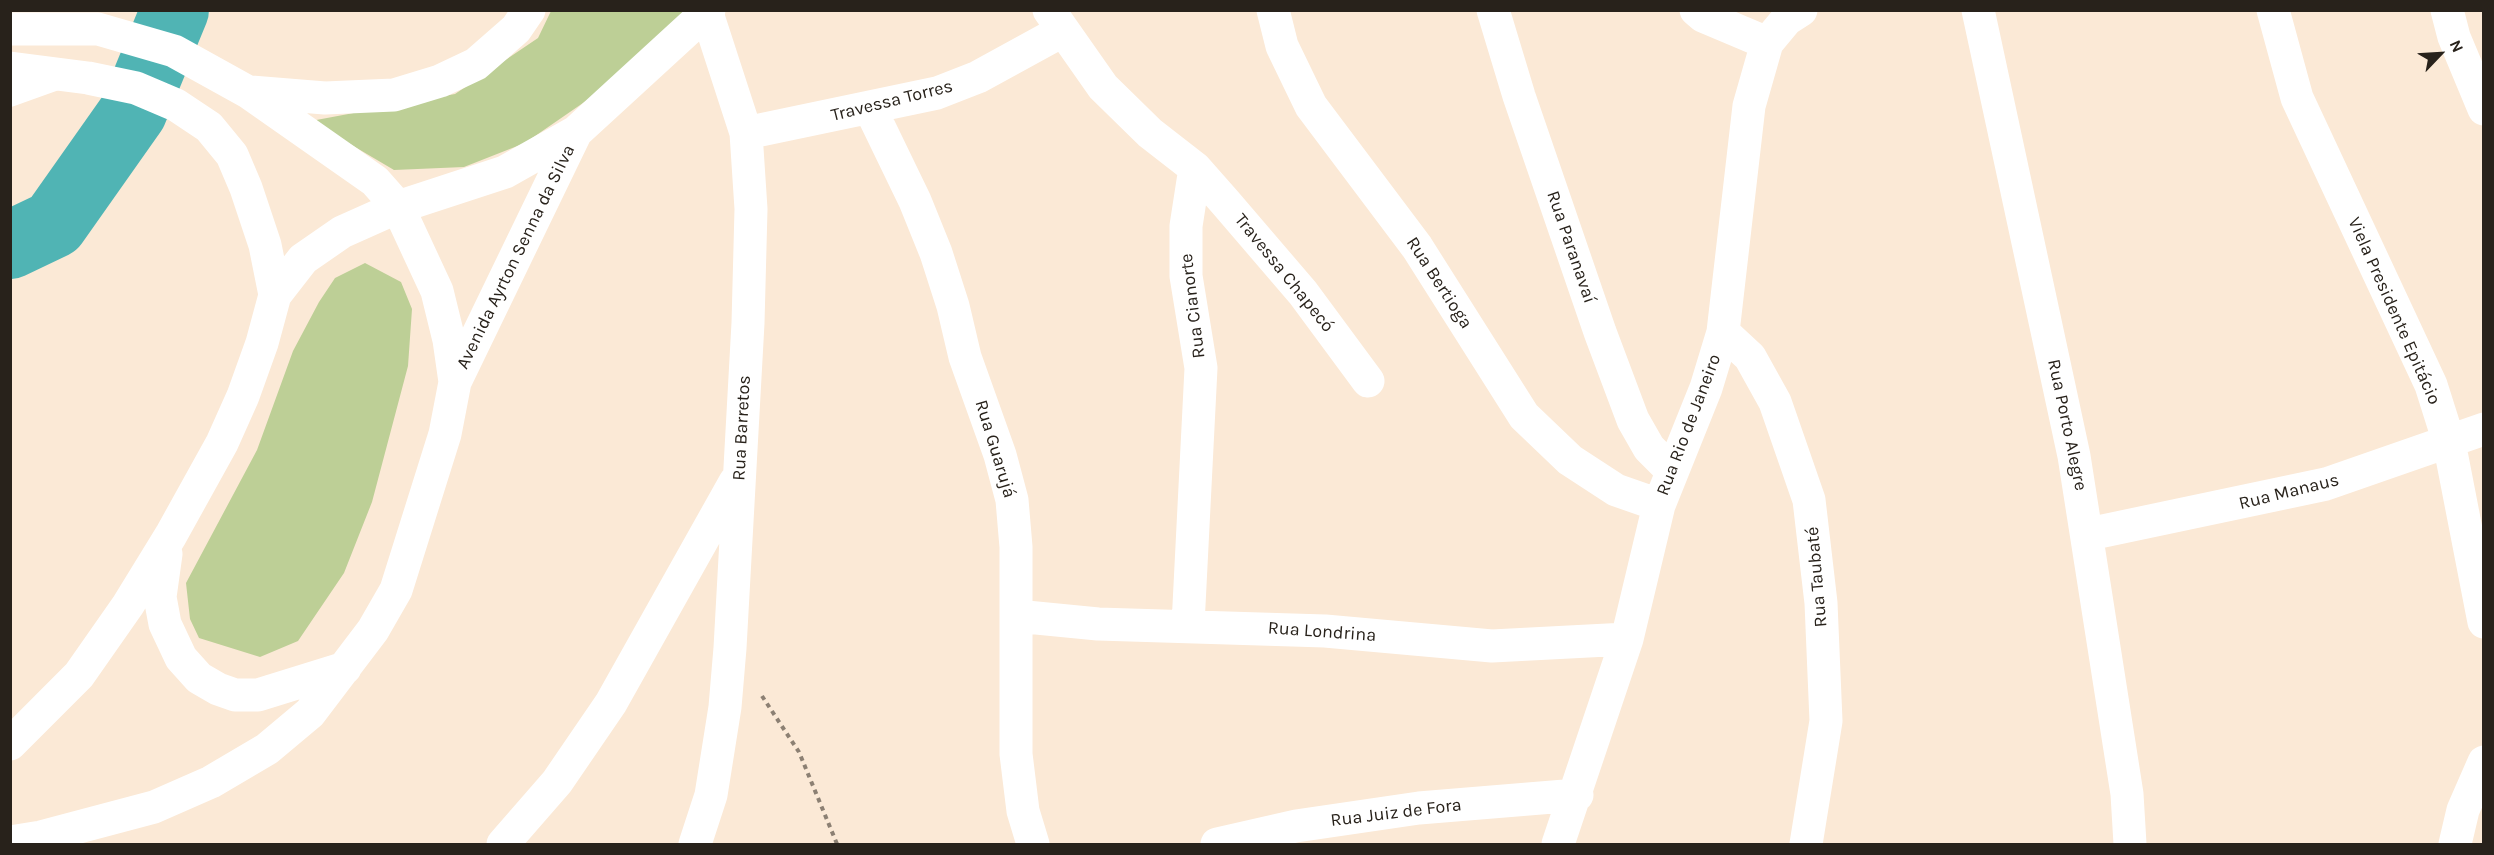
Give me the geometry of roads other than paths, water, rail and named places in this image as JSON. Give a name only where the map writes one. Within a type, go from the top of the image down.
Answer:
[{"type":"street","points":[[248,92],[325,98],[394,95],[422,87],[476,64],[516,29],[529,10]]},
{"type":"street","name":"Rua Bertioga","points":[[1273,10],[1282,46],[1311,106],[1417,247],[1524,416],[1570,460],[1616,490],[1659,505]]},
{"type":"street","name":"Rua Paranavaí","points":[[1493,10],[1519,96],[1596,321],[1633,420],[1649,448],[1672,471]]},
{"type":"street","points":[[1696,10],[1703,16],[1767,43]]},
{"type":"street","name":"Rua Rio de Janeiro","points":[[1558,844],[1577,795],[1627,639],[1659,505],[1706,388],[1723,332],[1749,106],[1767,43],[1787,19],[1801,10]]},
{"type":"street","name":"Rua Porto Alegre","points":[[1978,10],[2089,534],[2127,794],[2130,844]]},
{"type":"street","name":"Viela Presidente Epitácio","points":[[2273,10],[2297,98],[2431,386],[2449,442],[2484,622]]},
{"type":"street","points":[[2447,10],[2454,38],[2484,109]]},
{"type":"street","name":"Avenida Ayrton Senna da Silva","points":[[274,295],[303,259],[322,244],[398,207],[505,172],[576,132],[708,12]]},
{"type":"street","name":"Rua Barretos","points":[[695,844],[711,795],[725,707],[739,475],[751,209],[746,134],[708,12]]},
{"type":"street","points":[[1055,21],[1103,87],[1150,133],[1195,168]]},
{"type":"street","name":"Travessa Torres","points":[[746,134],[937,93],[978,77],[1055,21]]},
{"type":"street","points":[[10,29],[98,28],[164,48],[248,92],[347,159],[375,181],[398,207],[437,291],[449,340],[455,382],[445,434],[396,590],[373,630],[310,713],[267,749],[211,782],[154,807],[41,837],[10,842]]},
{"type":"street","points":[[10,68],[78,76],[136,88],[176,105],[209,127],[232,155],[257,218],[274,295],[262,343],[243,396],[222,443],[171,535],[128,605],[79,675],[10,744]]},
{"type":"street","name":"Rua Guarujá","points":[[870,108],[915,201],[936,252],[953,306],[965,357],[1000,455],[1012,500],[1016,547],[1016,754],[1023,811],[1033,844]]},
{"type":"street","name":"Avenida Ayrton Senna da Silva","points":[[455,382],[576,132]]},
{"type":"street","name":"Travessa Chapecó","points":[[1195,168],[1303,293],[1368,381]]},
{"type":"street","name":"Rua Cianorte","points":[[1188,625],[1201,368],[1186,276],[1186,226],[1195,168]]},
{"type":"street","name":"Rua Taubaté","points":[[1723,332],[1750,357],[1775,402],[1809,500],[1821,603],[1826,721],[1806,844]]},
{"type":"street","name":"Rua Manaus","points":[[2089,534],[2326,484],[2484,429]]},
{"type":"street","points":[[503,844],[557,782],[611,703],[739,475]]},
{"type":"street","points":[[171,535],[161,576],[160,597],[165,624],[181,658],[199,678],[236,696],[258,695],[345,668]]},
{"type":"street","name":"Rua Londrina","points":[[1016,616],[1098,624],[1326,631],[1492,646],[1627,639]]},
{"type":"street","points":[[2455,844],[2463,810],[2484,762]]},
{"type":"street","name":"Rua Juiz de Fora","points":[[1217,844],[1295,835],[1419,808],[1577,795]]},
{"type":"lane","points":[[10,96],[78,76]]},
{"type":"waterway","points":[[10,245],[54,224],[133,112],[175,10]]}]
